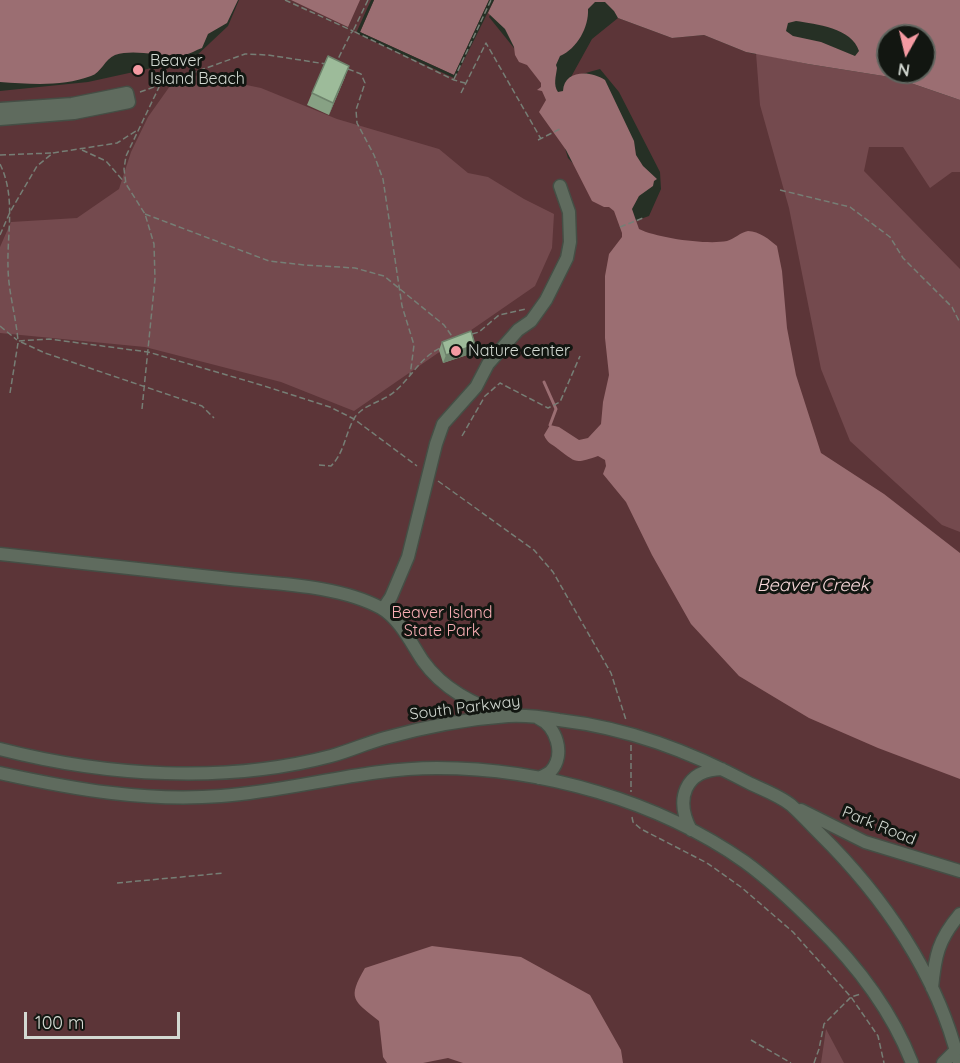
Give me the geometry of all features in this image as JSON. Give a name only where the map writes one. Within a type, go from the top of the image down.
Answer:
[{"type":"street","points":[[0,110],[72,104],[127,93],[129,102],[74,113],[0,119]]},
{"type":"street","points":[[383,609],[391,597],[408,557],[436,444],[444,424],[477,387],[488,364],[518,330],[531,321],[546,300],[567,258],[570,243],[569,212],[560,186]]},
{"type":"street","points":[[0,554],[302,587],[348,596],[383,609],[402,629],[430,669],[453,691],[483,708],[508,716]]},
{"type":"street","name":"South Parkway","points":[[0,749],[42,760],[80,766],[164,774],[207,773],[331,756],[421,728],[508,716],[584,723],[662,742],[723,769],[789,804],[846,860],[874,894],[912,951],[948,1026],[957,1057]]},
{"type":"street","points":[[536,717],[546,721],[551,727],[558,746],[552,770],[539,778]]},
{"type":"street","points":[[0,773],[77,789],[164,797],[249,793],[380,771],[468,768],[503,771],[573,785],[631,803],[691,830],[744,862],[782,891],[840,948],[877,994],[914,1062]]},
{"type":"street","points":[[691,830],[683,809],[684,796],[690,782],[708,770],[723,769]]},
{"type":"street","name":"Park Road","points":[[789,804],[865,842],[960,871]]},
{"type":"street","points":[[932,989],[935,957],[943,939],[960,914]]},
{"type":"street","points":[[943,1063],[957,1057]]},
{"type":"path","points":[[285,0],[454,80],[466,83]]},
{"type":"path","points":[[336,64],[368,0]]},
{"type":"path","points":[[454,80],[491,0]]},
{"type":"path","points":[[462,93],[486,43],[539,140],[560,129]]},
{"type":"path","points":[[128,97],[245,54],[268,55],[320,65],[328,64]]},
{"type":"path","points":[[344,67],[361,74],[364,83],[356,110],[357,123],[374,155],[383,179],[400,290],[414,345],[410,376]]},
{"type":"path","points":[[126,184],[124,169],[126,156],[160,84]]},
{"type":"path","points":[[0,155],[53,153],[117,143],[137,131]]},
{"type":"path","points":[[80,149],[106,161],[126,184],[145,214],[154,244],[155,279],[142,409]]},
{"type":"path","points":[[0,235],[10,212],[37,166],[53,153]]},
{"type":"path","points":[[0,164],[8,186],[10,212],[8,267],[18,341],[10,393]]},
{"type":"path","points":[[780,190],[850,207],[890,237],[903,258],[952,307],[960,323]]},
{"type":"path","points":[[145,214],[269,261],[355,268],[384,276],[444,324],[455,340]]},
{"type":"path","points":[[620,226],[643,218]]},
{"type":"path","points":[[471,334],[479,332],[499,315],[521,310],[546,300]]},
{"type":"path","points":[[0,326],[18,341],[45,354],[202,406],[214,418]]},
{"type":"path","points":[[18,341],[49,339],[148,352],[330,407],[354,419],[534,550],[553,572],[611,673],[630,734],[633,822],[641,829],[707,863],[741,887],[793,932],[851,997],[878,1036],[884,1063]]},
{"type":"path","points":[[319,465],[331,466],[340,458],[354,419],[362,410],[391,394],[410,376],[428,353],[446,344]]},
{"type":"path","points":[[462,436],[485,396],[500,383],[548,408],[560,402],[580,356]]},
{"type":"path","points":[[117,883],[224,873]]},
{"type":"path","points":[[814,1063],[824,1024],[855,994],[877,994]]},
{"type":"path","points":[[751,1040],[791,1063]]},
{"type":"green space","name":"Beaver Island State Park","points":[[239,0],[497,0],[489,17],[547,89],[568,158],[629,223],[649,216],[661,189],[660,172],[619,92],[600,69],[571,77],[592,39],[618,18],[672,38],[704,35],[746,52],[876,81],[876,84],[889,84],[960,100],[960,1063],[0,1063],[0,91],[88,82],[193,59],[228,26]]},
{"type":"shaded area","points":[[756,53],[876,75],[876,84],[913,84],[960,100],[960,172],[952,172],[930,188],[903,147],[869,147],[864,171],[960,269],[960,532],[942,525],[850,441],[821,369],[789,208],[760,105]]},
{"type":"shaded area","points":[[198,75],[261,88],[337,119],[439,149],[468,173],[488,177],[554,214],[552,248],[535,286],[354,411],[281,382],[145,347],[0,333],[0,247],[11,222],[77,218],[119,189],[131,152],[148,117],[170,86]]},
{"type":"shaded area","points":[[826,1029],[844,1063],[821,1063]]},
{"type":"water","points":[[0,0],[238,0],[227,23],[208,34],[202,48],[191,53],[176,56],[123,53],[112,57],[91,76],[69,82],[34,84],[0,82]]},
{"type":"water","points":[[291,0],[360,0],[348,27]]},
{"type":"water","points":[[374,0],[489,0],[454,75],[360,32]]},
{"type":"water","name":"Beaver Creek","points":[[494,0],[960,0],[960,100],[913,84],[936,84],[936,24],[876,24],[876,75],[746,52],[704,35],[672,38],[618,18],[605,2],[595,2],[588,9],[581,37],[572,48],[560,56],[556,65],[555,83],[558,92],[563,91],[568,79],[579,74],[592,75],[605,80],[634,141],[636,155],[643,166],[657,179],[653,186],[639,196],[632,209],[639,229],[669,238],[707,242],[727,241],[752,231],[764,236],[777,246],[782,271],[787,328],[796,375],[821,453],[884,494],[960,553],[960,779],[878,748],[809,718],[739,676],[691,624],[652,555],[626,502],[603,474],[606,466],[605,460],[598,456],[576,461],[545,438],[544,435],[550,425],[559,427],[579,440],[588,438],[601,424],[609,375],[605,338],[605,276],[609,254],[622,237],[622,233],[614,211],[592,201],[566,150],[539,112],[546,100],[542,91],[537,90],[541,87],[541,83],[527,65],[519,62],[505,29],[488,13]],"holes":[[[796,21],[823,26],[849,37],[859,51],[855,56],[821,42],[793,36],[786,31],[788,23]]]},
{"type":"water","points":[[432,946],[521,957],[590,995],[621,1050],[623,1063],[463,1063],[448,1058],[423,1063],[387,1063],[383,1057],[379,1021],[355,998],[359,978],[365,968]]},
{"type":"pier","points":[[371,0],[374,0],[360,32],[454,75],[489,0],[494,0],[454,78],[358,34],[357,31]]},
{"type":"building","points":[[328,56],[349,66],[333,103],[312,93]]},
{"type":"building","points":[[471,331],[475,345],[446,355],[442,342]]},
{"type":"waterway","points":[[544,382],[556,409],[550,425]]},
{"type":"place","name":"Beaver Island Beach","points":[[138,70]]},
{"type":"place","name":"Nature center","points":[[456,351]]}]
